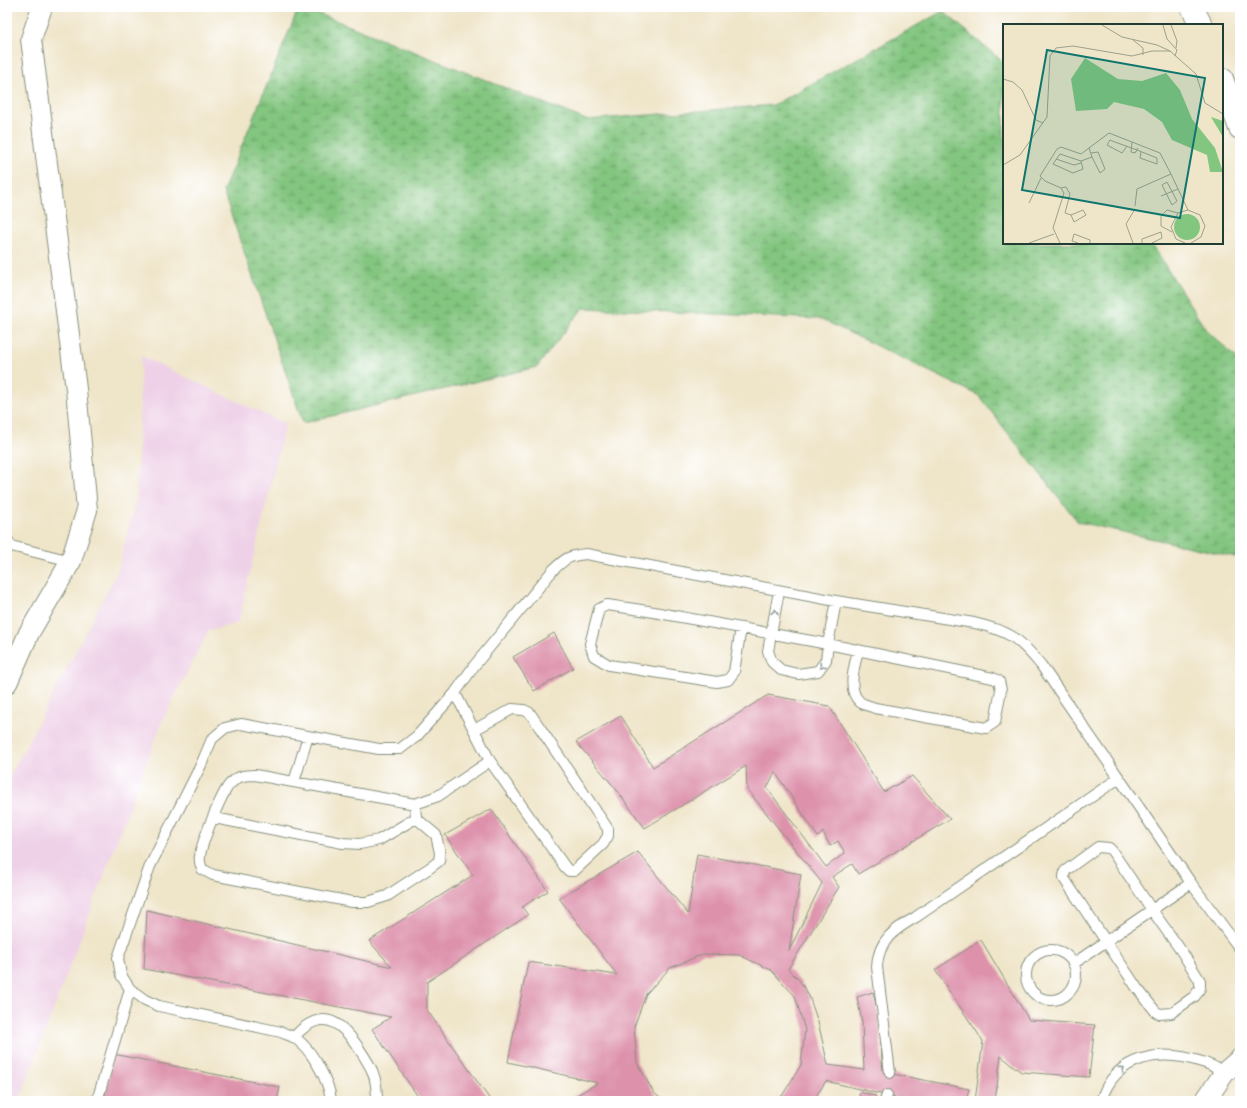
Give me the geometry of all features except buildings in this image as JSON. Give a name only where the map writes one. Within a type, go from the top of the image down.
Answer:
[{"type":"street","points":[[7,682],[29,633],[71,561],[87,510],[76,389],[31,39],[42,7]]},
{"type":"street","points":[[1192,7],[1200,24]]},
{"type":"street","points":[[1223,82],[1240,128]]},
{"type":"street","points":[[1205,1101],[1225,1072],[1240,1059]]},
{"type":"lane","points":[[7,538],[11,546],[71,561]]},
{"type":"lane","points":[[331,1101],[328,1086],[315,1060],[294,1037],[281,1032],[159,1006],[146,1000],[130,989],[121,975],[118,958],[150,866],[201,765],[212,739],[225,728],[241,724],[379,749],[400,749],[417,736],[455,693],[474,666],[553,570],[566,558],[575,555],[586,554],[836,601],[974,623],[991,627],[1016,637],[1041,665],[1191,883],[1240,949]]},
{"type":"lane","points":[[779,590],[768,651],[772,662],[781,670],[798,674],[818,671],[826,660],[836,601]]},
{"type":"lane","points":[[741,628],[734,672],[728,680],[717,682],[609,665],[594,656],[590,644],[599,609],[607,605],[648,610],[828,644],[858,650],[993,678],[999,681],[1001,690],[995,722],[986,728],[980,728],[875,708],[860,702],[854,692],[852,681],[858,650]]},
{"type":"lane","points":[[455,693],[474,730],[490,761],[565,867],[569,871],[574,871],[603,844],[608,836],[608,828],[530,713],[519,709],[512,709],[474,730]]},
{"type":"lane","points":[[294,782],[308,736]]},
{"type":"lane","points":[[415,804],[416,818],[436,835],[440,853],[439,861],[387,896],[368,902],[352,902],[214,875],[202,869],[199,862],[202,846],[227,788],[241,776],[255,774],[415,804],[438,796],[490,761]]},
{"type":"lane","points":[[890,1074],[877,967],[877,957],[882,944],[902,925],[916,917],[1119,778]]},
{"type":"lane","points":[[214,818],[343,843],[360,844],[379,840],[416,818]]},
{"type":"lane","points":[[1098,848],[1108,848],[1112,851],[1182,952],[1200,981],[1200,988],[1195,996],[1171,1013],[1160,1014],[1156,1012],[1137,988],[1107,942],[1076,898],[1064,877],[1065,871],[1098,848]]},
{"type":"lane","points":[[1074,964],[1191,883]]},
{"type":"lane","points":[[1046,950],[1054,950],[1069,957],[1074,964],[1076,972],[1072,988],[1067,994],[1060,998],[1052,1000],[1043,998],[1033,992],[1027,982],[1026,973],[1028,965],[1032,958],[1038,953],[1046,950]]},
{"type":"lane","points":[[97,1101],[130,989]]},
{"type":"lane","points":[[294,1037],[300,1031],[313,1023],[324,1020],[333,1021],[342,1027],[349,1034],[372,1069],[377,1086],[377,1101]]},
{"type":"lane","points":[[1101,1101],[1108,1084],[1119,1070],[1134,1061],[1152,1056],[1169,1055],[1187,1058],[1204,1062],[1225,1072]]},
{"type":"shaded area","points":[[141,356],[285,424],[238,623],[208,631],[162,721],[19,1101],[7,1101],[7,782],[118,571],[137,496]]},
{"type":"green space","points":[[299,7],[586,120],[773,105],[943,11],[1003,62],[1003,244],[1152,244],[1206,330],[1240,361],[1240,558],[1078,522],[978,395],[821,319],[583,308],[537,367],[303,423],[223,191]]}]
